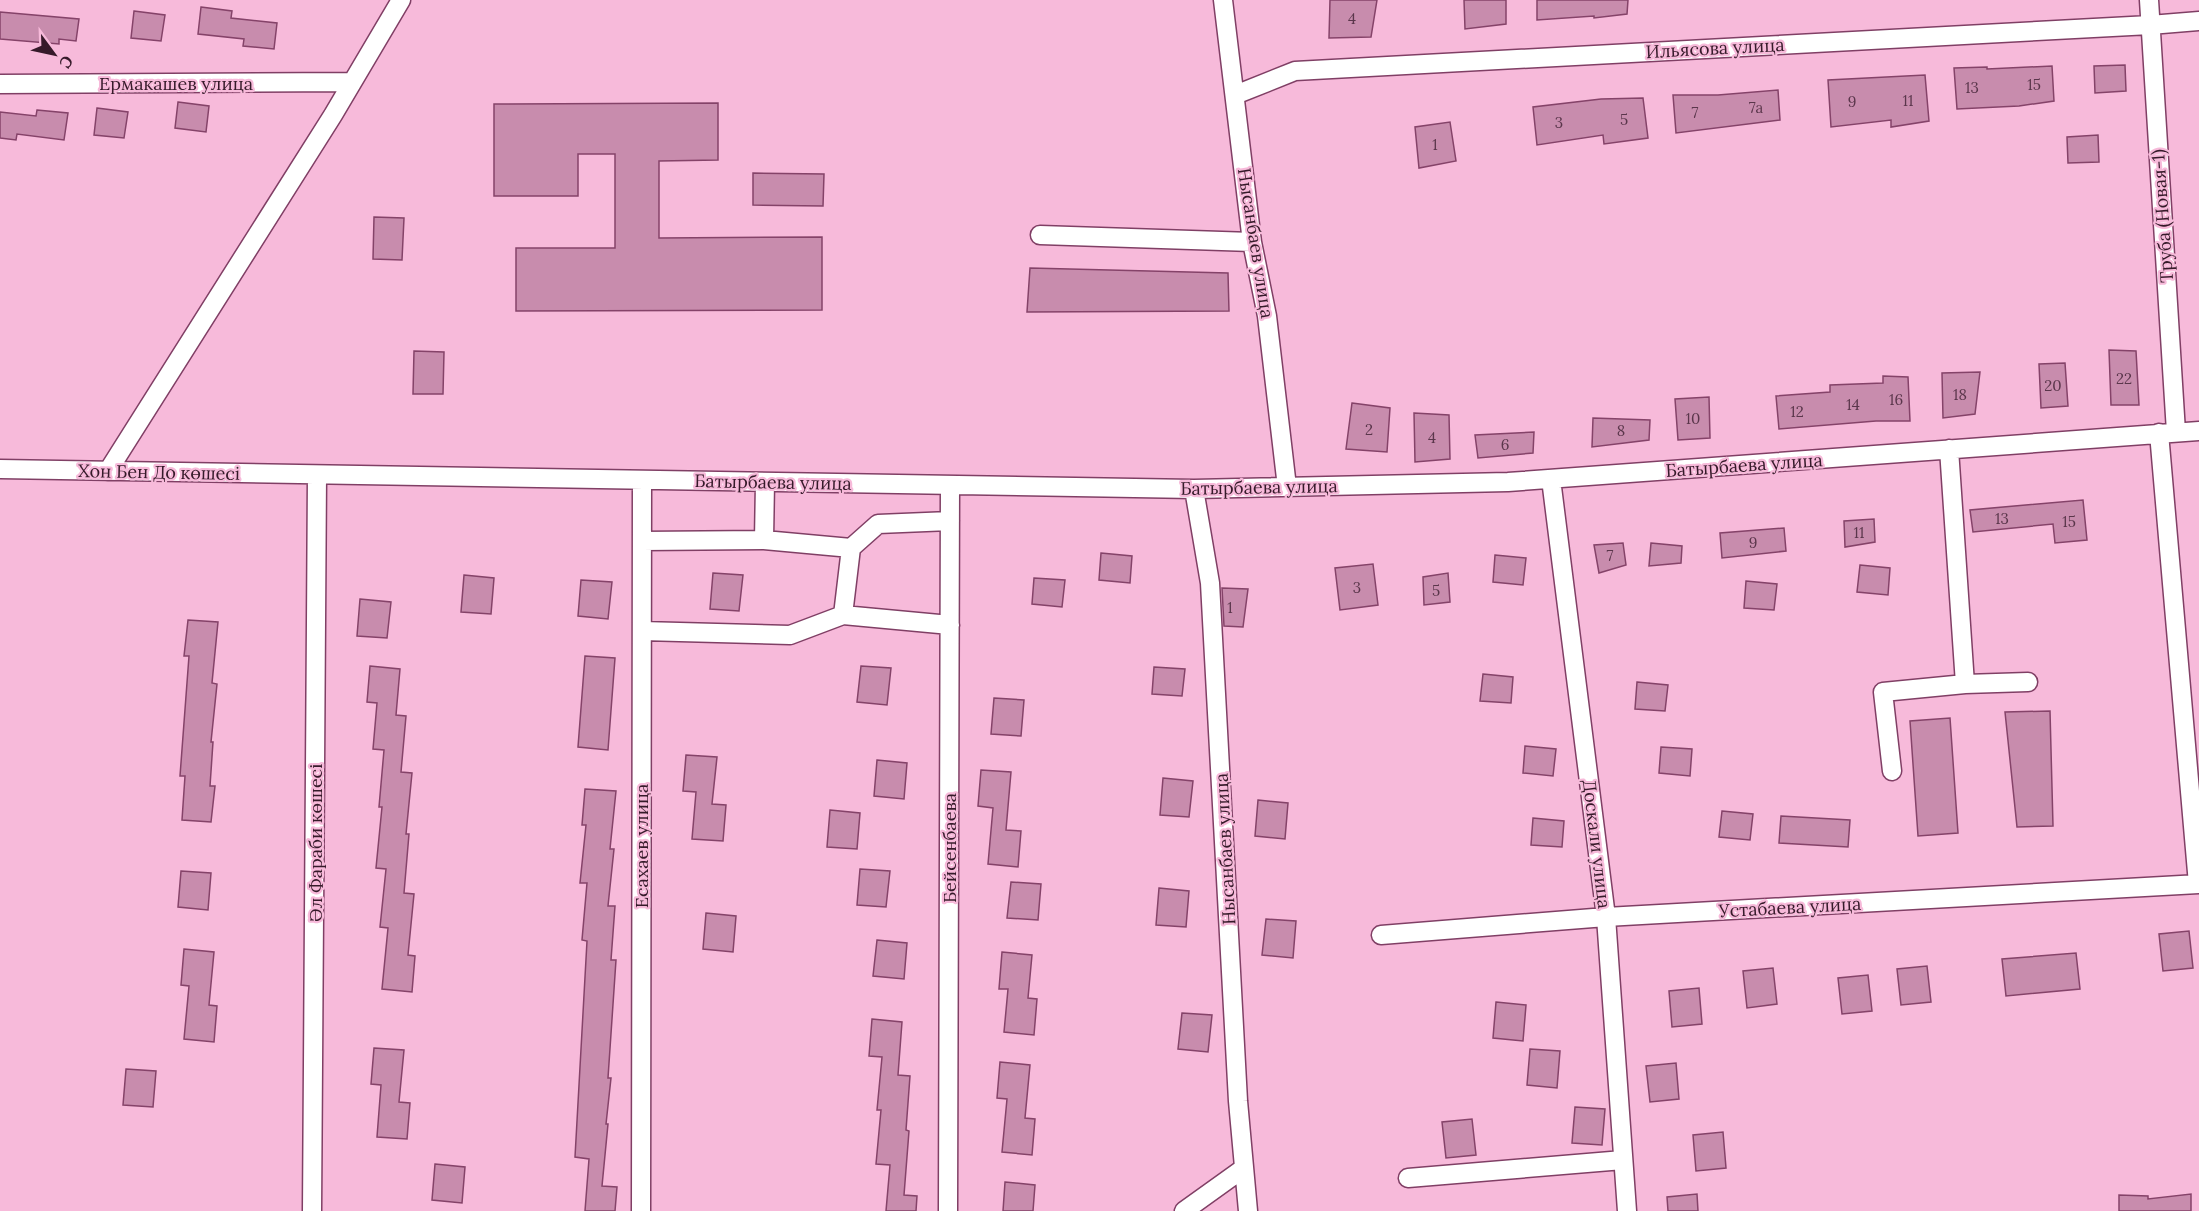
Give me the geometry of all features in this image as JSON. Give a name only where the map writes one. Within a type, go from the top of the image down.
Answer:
[{"type":"street","points":[[108,471],[401,0]]},
{"type":"street","name":"Нысанбаев улица","points":[[1223,0],[1252,242],[1267,316],[1287,487]]},
{"type":"street","name":"Труба (Новая-1)","points":[[2149,0],[2168,433],[2199,884]]},
{"type":"street","name":"Ильясова улица","points":[[1235,94],[1295,71],[2199,21]]},
{"type":"street","name":"Ермакашев улица","points":[[0,84],[352,81]]},
{"type":"street","points":[[1040,235],[1252,242]]},
{"type":"street","name":"Батырбаева улица","points":[[317,475],[1194,489],[1508,482],[2199,431]]},
{"type":"street","points":[[1949,449],[1965,684]]},
{"type":"street","name":"Хон Бен До көшесі","points":[[0,469],[317,475]]},
{"type":"street","name":"Әл Фараби көшесі","points":[[312,1211],[317,475]]},
{"type":"street","name":"Доскали улица","points":[[1551,479],[1606,917],[1627,1211]]},
{"type":"street","name":"Есахаев улица","points":[[641,1211],[642,480]]},
{"type":"street","points":[[764,540],[765,482]]},
{"type":"street","name":"Бейсенбаева","points":[[948,1211],[950,485]]},
{"type":"street","name":"Нысанбаев улица","points":[[1194,489],[1210,584],[1238,1101],[1248,1211]]},
{"type":"street","points":[[843,615],[851,548],[879,524],[950,521]]},
{"type":"street","points":[[642,541],[764,540],[851,548]]},
{"type":"street","points":[[642,632],[790,635],[843,615],[950,625]]},
{"type":"street","points":[[1892,771],[1883,692],[1965,684],[2028,682]]},
{"type":"street","name":"Устабаева улица","points":[[1381,934],[1606,917],[2199,884]]},
{"type":"street","points":[[1408,1178],[1623,1160]]},
{"type":"street","points":[[1184,1211],[1244,1168]]},
{"type":"building","points":[[1330,0],[1377,0],[1371,37],[1329,38]]},
{"type":"building","points":[[1464,0],[1506,0],[1506,24],[1465,29]]},
{"type":"building","points":[[1537,0],[1628,0],[1627,14],[1537,20]]},
{"type":"building","points":[[201,7],[232,11],[231,18],[277,23],[274,49],[243,46],[244,39],[198,34]]},
{"type":"building","points":[[134,11],[165,15],[161,41],[131,38]]},
{"type":"building","points":[[0,12],[79,19],[76,41],[59,39],[59,44],[0,39]]},
{"type":"building","points":[[2125,65],[2126,91],[2095,93],[2094,66]]},
{"type":"building","points":[[2052,66],[2054,101],[2019,106],[1957,109],[1954,68]]},
{"type":"building","points":[[1925,75],[1929,121],[1891,127],[1891,120],[1831,127],[1828,80]]},
{"type":"building","points":[[1778,90],[1780,120],[1676,133],[1673,95],[1718,95]]},
{"type":"building","points":[[1643,98],[1648,138],[1604,144],[1603,135],[1537,145],[1533,107],[1601,99]]},
{"type":"building","points":[[178,102],[209,106],[206,132],[175,128]]},
{"type":"building","points":[[718,103],[718,160],[659,161],[659,238],[822,237],[822,310],[516,311],[516,248],[615,248],[615,154],[578,154],[578,196],[494,196],[494,104]]},
{"type":"building","points":[[97,108],[128,112],[124,138],[94,135]]},
{"type":"building","points":[[37,110],[68,113],[64,140],[17,134],[16,140],[0,138],[0,112],[36,116]]},
{"type":"building","points":[[1450,122],[1456,161],[1419,168],[1415,127]]},
{"type":"building","points":[[2098,135],[2099,162],[2068,163],[2067,137]]},
{"type":"building","points":[[753,173],[824,174],[823,206],[753,205]]},
{"type":"building","points":[[374,217],[404,218],[402,260],[373,259]]},
{"type":"building","points":[[1030,268],[1228,273],[1229,311],[1027,312]]},
{"type":"building","points":[[2109,350],[2136,351],[2139,405],[2111,405]]},
{"type":"building","points":[[414,351],[444,352],[443,394],[413,394]]},
{"type":"building","points":[[2065,363],[2068,406],[2041,408],[2039,364]]},
{"type":"building","points":[[1980,372],[1975,414],[1943,418],[1942,373]]},
{"type":"building","points":[[1883,376],[1908,377],[1910,421],[1876,421],[1779,429],[1776,396],[1830,392],[1830,385],[1883,383]]},
{"type":"building","points":[[1709,397],[1710,438],[1678,440],[1675,399]]},
{"type":"building","points":[[1352,403],[1390,408],[1387,452],[1346,449]]},
{"type":"building","points":[[1414,413],[1449,415],[1450,459],[1415,462]]},
{"type":"building","points":[[1593,418],[1650,420],[1649,440],[1592,447]]},
{"type":"building","points":[[1534,432],[1533,453],[1478,458],[1475,435]]},
{"type":"building","points":[[2083,500],[2087,540],[2055,543],[2053,524],[1973,532],[1970,510]]},
{"type":"building","points":[[1874,519],[1875,542],[1845,547],[1844,521]]},
{"type":"building","points":[[1784,528],[1786,551],[1722,558],[1720,533]]},
{"type":"building","points":[[1623,543],[1626,565],[1599,573],[1594,545]]},
{"type":"building","points":[[1651,543],[1682,546],[1681,563],[1649,566]]},
{"type":"building","points":[[1101,553],[1132,556],[1130,583],[1099,580]]},
{"type":"building","points":[[1495,555],[1526,558],[1523,585],[1493,582]]},
{"type":"building","points":[[1373,564],[1378,605],[1340,610],[1335,568]]},
{"type":"building","points":[[1860,565],[1890,568],[1888,595],[1857,592]]},
{"type":"building","points":[[713,573],[743,575],[739,611],[710,609]]},
{"type":"building","points":[[1448,573],[1450,602],[1424,605],[1423,577]]},
{"type":"building","points":[[464,575],[494,578],[491,614],[461,612]]},
{"type":"building","points":[[1034,578],[1065,580],[1062,607],[1032,604]]},
{"type":"building","points":[[581,580],[612,582],[608,619],[578,616]]},
{"type":"building","points":[[1746,581],[1777,584],[1774,610],[1744,608]]},
{"type":"building","points":[[1222,588],[1248,589],[1243,627],[1224,626]]},
{"type":"building","points":[[360,599],[391,602],[387,638],[357,636]]},
{"type":"building","points":[[188,620],[218,622],[212,683],[217,684],[211,742],[213,742],[210,786],[215,786],[211,822],[182,820],[185,776],[180,776],[189,656],[184,656]]},
{"type":"building","points":[[585,656],[615,658],[608,750],[578,747]]},
{"type":"building","points":[[370,666],[400,669],[396,715],[406,716],[401,772],[412,773],[406,834],[409,834],[404,893],[414,894],[408,955],[415,956],[412,992],[382,989],[388,928],[380,927],[386,869],[376,868],[382,807],[379,807],[384,750],[373,749],[377,703],[367,702]]},
{"type":"building","points":[[861,666],[891,668],[887,705],[857,702]]},
{"type":"building","points":[[1154,667],[1185,669],[1182,696],[1152,694]]},
{"type":"building","points":[[1483,674],[1513,677],[1511,703],[1480,701]]},
{"type":"building","points":[[1637,682],[1668,685],[1665,711],[1635,709]]},
{"type":"building","points":[[994,698],[1024,700],[1021,736],[991,734]]},
{"type":"building","points":[[2050,711],[2053,826],[2017,827],[2005,712]]},
{"type":"building","points":[[1950,718],[1958,833],[1918,836],[1910,721]]},
{"type":"building","points":[[1525,746],[1556,749],[1553,776],[1523,773]]},
{"type":"building","points":[[1661,747],[1692,749],[1690,776],[1659,773]]},
{"type":"building","points":[[686,755],[717,757],[712,804],[726,805],[723,841],[692,839],[696,792],[683,791]]},
{"type":"building","points":[[877,760],[907,763],[904,799],[874,796]]},
{"type":"building","points":[[981,770],[1011,772],[1006,830],[1021,831],[1018,867],[988,864],[993,808],[978,806]]},
{"type":"building","points":[[1163,778],[1193,781],[1189,817],[1160,815]]},
{"type":"building","points":[[585,789],[616,791],[610,849],[614,849],[608,906],[615,906],[611,960],[616,960],[608,1078],[611,1078],[602,1186],[617,1187],[615,1211],[585,1211],[589,1159],[575,1157],[587,941],[582,940],[587,883],[580,883],[586,825],[582,825]]},
{"type":"building","points":[[1258,800],[1288,803],[1285,839],[1255,836]]},
{"type":"building","points":[[830,810],[860,813],[857,849],[827,847]]},
{"type":"building","points":[[1722,811],[1753,814],[1750,840],[1719,837]]},
{"type":"building","points":[[1781,816],[1850,820],[1848,847],[1779,843]]},
{"type":"building","points":[[1533,818],[1564,821],[1562,847],[1531,845]]},
{"type":"building","points":[[860,869],[890,871],[886,907],[857,905]]},
{"type":"building","points":[[181,871],[211,873],[208,910],[178,907]]},
{"type":"building","points":[[1011,882],[1041,884],[1038,920],[1007,918]]},
{"type":"building","points":[[1159,888],[1189,891],[1186,927],[1156,925]]},
{"type":"building","points":[[706,913],[736,916],[733,952],[703,949]]},
{"type":"building","points":[[1266,919],[1296,921],[1293,958],[1262,955]]},
{"type":"building","points":[[2189,931],[2193,968],[2163,971],[2159,934]]},
{"type":"building","points":[[877,940],[907,943],[904,979],[873,976]]},
{"type":"building","points":[[184,949],[214,952],[209,1005],[217,1006],[214,1042],[184,1039],[189,986],[181,985]]},
{"type":"building","points":[[1002,952],[1032,955],[1028,998],[1037,999],[1034,1035],[1004,1032],[1008,989],[999,989]]},
{"type":"building","points":[[2076,953],[2080,989],[2006,996],[2002,959]]},
{"type":"building","points":[[1927,966],[1931,1002],[1901,1005],[1897,969]]},
{"type":"building","points":[[1773,968],[1777,1004],[1747,1008],[1743,971]]},
{"type":"building","points":[[1868,975],[1872,1011],[1842,1014],[1838,978]]},
{"type":"building","points":[[1699,988],[1702,1024],[1672,1027],[1669,991]]},
{"type":"building","points":[[1496,1002],[1526,1005],[1523,1041],[1493,1038]]},
{"type":"building","points":[[1182,1013],[1212,1015],[1208,1052],[1178,1049]]},
{"type":"building","points":[[872,1019],[902,1022],[898,1075],[910,1076],[904,1195],[917,1196],[916,1211],[886,1211],[890,1165],[876,1164],[881,1110],[877,1110],[882,1057],[869,1056]]},
{"type":"building","points":[[374,1048],[404,1050],[399,1102],[410,1103],[407,1139],[377,1137],[381,1085],[371,1084]]},
{"type":"building","points":[[1530,1049],[1560,1051],[1557,1088],[1527,1085]]},
{"type":"building","points":[[1000,1062],[1030,1065],[1025,1118],[1035,1119],[1032,1155],[1002,1152],[1007,1099],[997,1098]]},
{"type":"building","points":[[1676,1063],[1679,1099],[1650,1102],[1646,1066]]},
{"type":"building","points":[[126,1069],[156,1071],[153,1107],[123,1105]]},
{"type":"building","points":[[1575,1107],[1605,1109],[1602,1145],[1572,1143]]},
{"type":"building","points":[[1472,1119],[1476,1155],[1446,1158],[1442,1122]]},
{"type":"building","points":[[1723,1132],[1726,1168],[1696,1171],[1693,1135]]},
{"type":"building","points":[[435,1164],[465,1167],[462,1203],[432,1200]]},
{"type":"building","points":[[1005,1182],[1035,1185],[1033,1211],[1003,1211]]},
{"type":"building","points":[[1697,1194],[1698,1211],[1668,1211],[1667,1197]]},
{"type":"building","points":[[2191,1194],[2191,1211],[2119,1211],[2119,1195],[2148,1196],[2148,1199]]}]
